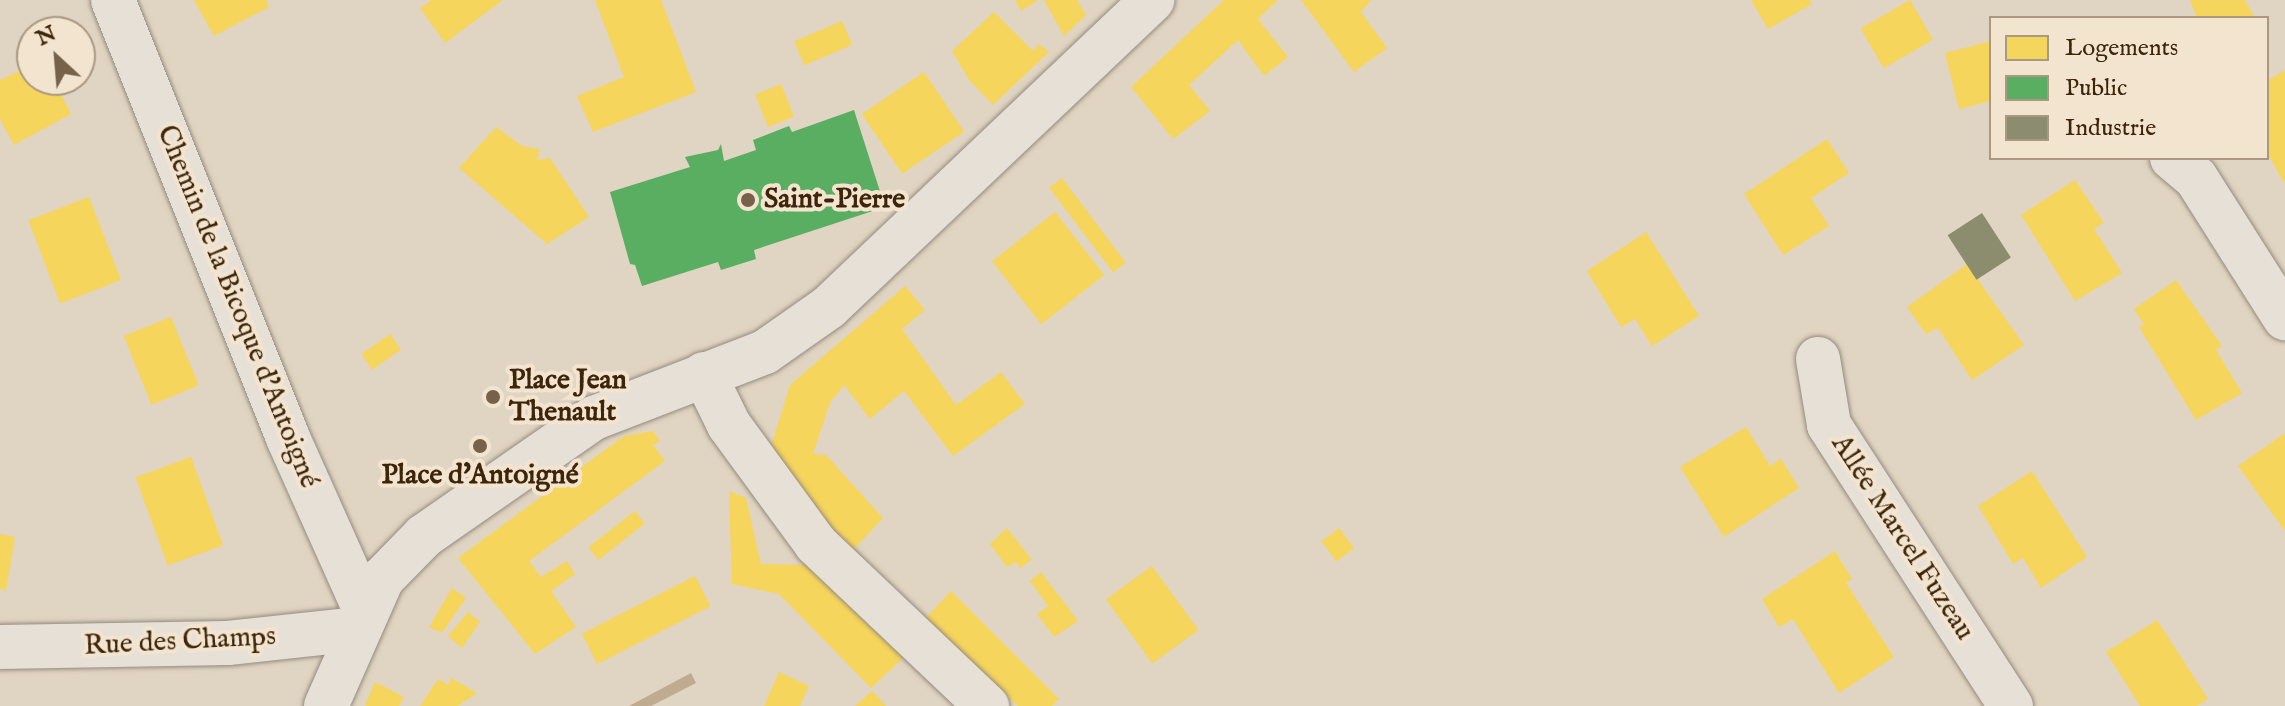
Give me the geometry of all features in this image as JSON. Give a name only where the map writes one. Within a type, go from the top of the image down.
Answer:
[{"type":"street","name":"Chemin de la Bicoque d'Antoigné","points":[[113,0],[362,620]]},
{"type":"street","points":[[326,706],[362,620],[395,561],[594,418],[765,352],[829,307],[1153,0]]},
{"type":"street","points":[[2174,160],[2196,178],[2285,318]]},
{"type":"street","name":"Allée Marcel Fuzeau","points":[[1818,359],[1829,425],[2011,706]]},
{"type":"street","points":[[704,374],[729,425],[816,544],[987,706]]},
{"type":"street","name":"Rue des Champs","points":[[0,647],[213,643],[362,620]]},
{"type":"shaded area","points":[[691,673],[696,683],[651,706],[629,706]]},
{"type":"building: Logements","points":[[194,0],[266,0],[269,7],[214,36]]},
{"type":"building: Logements","points":[[432,0],[503,0],[445,43],[420,8]]},
{"type":"building: Logements","points":[[595,0],[661,0],[696,92],[593,132],[577,96],[624,77]]},
{"type":"building: Logements","points":[[1015,0],[1038,0],[1021,11]]},
{"type":"building: Logements","points":[[1044,0],[1077,0],[1086,15],[1064,36]]},
{"type":"building: Logements","points":[[1224,0],[1278,0],[1258,19],[1288,57],[1264,76],[1238,40],[1189,85],[1210,111],[1173,139],[1131,87]]},
{"type":"building: Logements","points":[[1301,0],[1371,0],[1361,12],[1387,48],[1354,72]]},
{"type":"building: Logements","points":[[1751,0],[1809,0],[1812,4],[1768,29]]},
{"type":"building: Logements","points":[[1910,0],[1933,40],[1884,68],[1861,28]]},
{"type":"building: Logements","points":[[2190,0],[2245,0],[2254,16],[2196,16]]},
{"type":"building: Logements","points":[[994,12],[1033,51],[1039,44],[1049,52],[993,105],[969,80],[952,51]]},
{"type":"building: Logements","points":[[842,21],[852,45],[804,65],[794,41]]},
{"type":"building: Logements","points":[[1989,42],[1989,102],[1959,109],[1945,53]]},
{"type":"building: Logements","points":[[2285,70],[2285,184],[2269,156],[2269,80]]},
{"type":"building: Logements","points":[[16,72],[16,96],[62,96],[71,114],[14,145],[0,119],[0,80]]},
{"type":"building: Logements","points":[[924,72],[964,132],[902,174],[862,114]]},
{"type":"building: Logements","points":[[781,84],[794,116],[768,127],[755,94]]},
{"type":"building: Logements","points":[[496,127],[522,146],[539,149],[538,160],[550,158],[589,217],[547,244],[459,168]]},
{"type":"building: Logements","points":[[1827,139],[1849,173],[1811,198],[1829,226],[1783,255],[1744,194]]},
{"type":"building: Logements","points":[[1062,178],[1126,263],[1113,272],[1049,188]]},
{"type":"building: Logements","points":[[2075,180],[2104,223],[2094,229],[2122,273],[2075,301],[2021,215]]},
{"type":"building: Logements","points":[[89,197],[121,280],[60,303],[28,220]]},
{"type":"building: Logements","points":[[1055,212],[1104,275],[1041,324],[992,261]]},
{"type":"building: Logements","points":[[1646,232],[1699,316],[1652,346],[1635,319],[1621,327],[1587,271]]},
{"type":"building: Logements","points":[[1967,264],[2024,345],[1972,380],[1938,328],[1926,334],[1907,307]]},
{"type":"building: Logements","points":[[2176,280],[2222,346],[2216,350],[2242,393],[2196,420],[2139,327],[2144,325],[2134,309]]},
{"type":"building: Logements","points":[[905,286],[925,310],[902,329],[956,405],[1001,372],[1025,404],[953,456],[904,391],[870,419],[844,385],[830,403],[813,454],[826,455],[883,518],[853,550],[820,519],[769,453],[790,385]]},
{"type":"building: Logements","points":[[171,317],[199,386],[151,405],[124,336]]},
{"type":"building: Logements","points":[[390,334],[401,350],[372,370],[361,354]]},
{"type":"building: Logements","points":[[1746,427],[1770,466],[1781,459],[1799,488],[1724,537],[1680,467]]},
{"type":"building: Logements","points":[[653,431],[660,441],[653,445],[665,461],[529,561],[541,577],[567,561],[575,574],[551,591],[576,627],[535,654],[458,558],[624,436]]},
{"type":"building: Logements","points":[[2285,433],[2285,531],[2238,466]]},
{"type":"building: Logements","points":[[191,457],[223,545],[168,566],[136,477]]},
{"type":"building: Logements","points":[[2032,471],[2087,557],[2041,588],[2023,558],[2013,564],[1978,506]]},
{"type":"building: Logements","points":[[729,491],[746,498],[761,564],[810,565],[904,657],[871,688],[779,594],[732,584]]},
{"type":"building: Logements","points":[[635,511],[645,524],[598,560],[589,547]]},
{"type":"building: Logements","points":[[1007,528],[1032,560],[1020,568],[1016,562],[1007,567],[990,544]]},
{"type":"building: Logements","points":[[1339,528],[1354,548],[1336,561],[1321,541]]},
{"type":"building: Logements","points":[[0,534],[15,537],[6,590],[0,589]]},
{"type":"building: Logements","points":[[1835,551],[1852,579],[1846,583],[1894,657],[1839,693],[1793,619],[1779,627],[1762,599]]},
{"type":"building: Logements","points":[[1152,566],[1198,630],[1152,663],[1106,600]]},
{"type":"building: Logements","points":[[1041,572],[1078,621],[1054,637],[1037,614],[1048,606],[1030,581]]},
{"type":"building: Logements","points":[[695,576],[710,606],[597,664],[582,634]]},
{"type":"building: Logements","points":[[452,588],[466,598],[442,633],[429,627]]},
{"type":"building: Logements","points":[[951,591],[1059,699],[1052,706],[1018,706],[925,619]]},
{"type":"building: Logements","points":[[468,612],[480,622],[462,648],[448,636]]},
{"type":"building: Logements","points":[[2157,620],[2208,699],[2197,706],[2140,706],[2106,652]]},
{"type":"building: Logements","points":[[779,672],[809,686],[800,706],[764,706]]},
{"type":"building: Logements","points":[[451,678],[477,693],[458,706],[420,706],[438,679],[448,685]]},
{"type":"building: Logements","points":[[375,682],[404,697],[399,706],[365,706]]},
{"type":"building: Logements","points":[[872,691],[886,706],[855,706]]},
{"type":"building: Public","name":"Saint-Pierre","points":[[854,110],[885,207],[754,250],[756,259],[721,270],[718,262],[642,286],[635,265],[630,264],[610,192],[690,167],[685,157],[718,150],[721,144],[724,161],[756,150],[753,140],[789,126],[792,132]]},
{"type":"building: Industrie","points":[[1982,213],[2011,257],[1976,280],[1948,235]]},
{"type":"place","name":"Saint-Pierre","points":[[748,200]]},
{"type":"place","name":"Place Jean Thenault","points":[[493,397]]},
{"type":"place","name":"Place d'Antoigné","points":[[480,446]]}]
